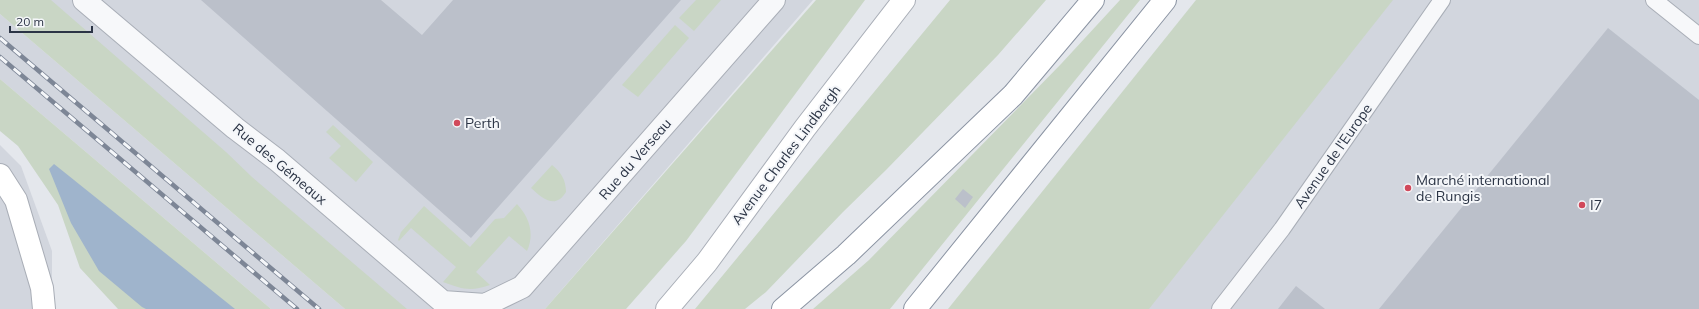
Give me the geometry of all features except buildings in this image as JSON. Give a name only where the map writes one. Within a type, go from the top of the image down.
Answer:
[{"type":"main road","name":"Avenue Charles Lindbergh","points":[[666,309],[707,262],[805,128],[904,0]]},
{"type":"main road","points":[[783,309],[846,255],[1013,95],[1093,0]]},
{"type":"main road","points":[[915,309],[1165,0]]},
{"type":"main road","points":[[0,175],[16,200],[42,288],[44,309]]},
{"type":"street","name":"Rue des Gémeaux","points":[[84,0],[235,128],[277,160],[443,302],[485,305]]},
{"type":"street","name":"Rue du Verseau","points":[[485,305],[522,287],[774,0]]},
{"type":"lane","name":"Avenue de l'Europe","points":[[1220,309],[1282,229],[1442,0]]},
{"type":"lane","points":[[1654,0],[1699,36]]},
{"type":"shaded area","points":[[23,0],[813,0],[545,309],[369,309]]},
{"type":"shaded area","name":"Marché international de Rungis","points":[[1270,0],[1699,0],[1699,309],[1017,309]]},
{"type":"shaded area","points":[[0,14],[345,309],[271,309],[0,79]]},
{"type":"shaded area","points":[[0,145],[21,166],[52,251],[52,309],[0,309]]},
{"type":"green space","points":[[0,0],[51,0],[226,152],[252,177],[407,309],[345,309],[0,14]]},
{"type":"green space","points":[[696,0],[721,0],[694,31],[679,18]]},
{"type":"green space","points":[[816,0],[865,0],[686,241],[626,309],[545,309]]},
{"type":"green space","points":[[950,0],[1046,0],[998,55],[766,292],[745,309],[695,309]]},
{"type":"green space","points":[[1120,0],[1140,0],[890,309],[813,309],[869,260],[1061,64]]},
{"type":"green space","points":[[1196,0],[1393,0],[1149,309],[948,309]]},
{"type":"green space","points":[[675,25],[689,38],[638,97],[622,85]]},
{"type":"green space","points":[[0,79],[271,309],[118,309],[80,268],[58,205],[18,146],[0,131]]},
{"type":"green space","points":[[333,125],[373,162],[356,182],[329,158],[341,146],[326,132]]},
{"type":"green space","points":[[552,165],[558,170],[562,177],[566,192],[562,197],[553,201],[544,198],[531,188]]},
{"type":"green space","points":[[517,204],[525,214],[530,226],[531,232],[527,251],[509,236],[476,272],[490,285],[466,289],[443,282],[456,267],[411,228],[399,241],[398,240],[401,232],[424,206],[470,247],[495,219],[504,218]]},
{"type":"water","points":[[54,164],[235,309],[146,309],[142,307],[99,271],[71,223],[49,169]]},
{"type":"railway","points":[[0,38],[319,309]]},
{"type":"railway","points":[[0,57],[297,309]]},
{"type":"place","name":"Perth","points":[[457,123]]},
{"type":"place","name":"Marché international de Rungis","points":[[1408,188]]},
{"type":"place","name":"I7","points":[[1582,205]]}]
